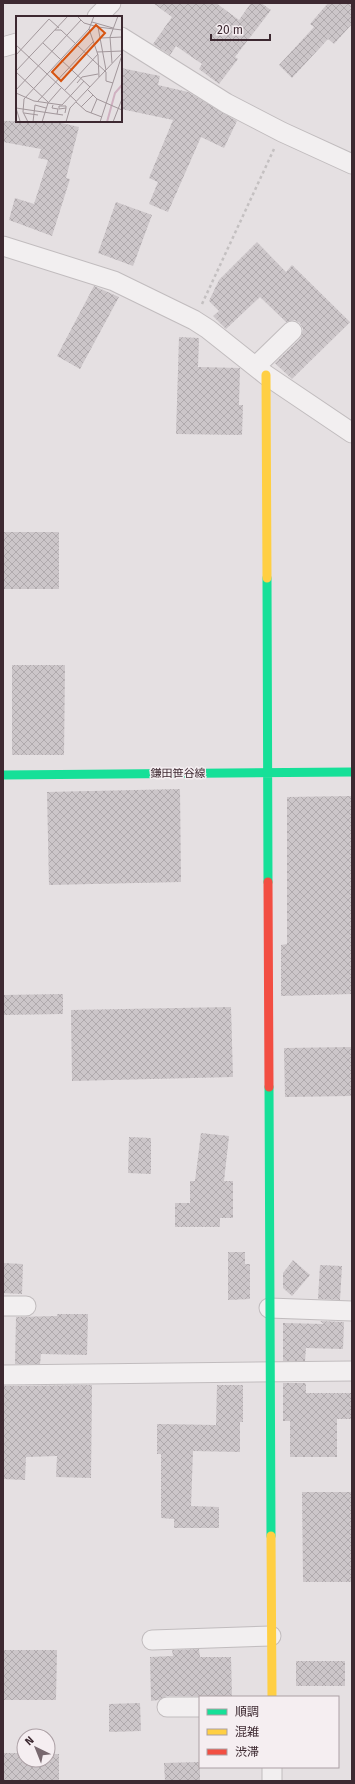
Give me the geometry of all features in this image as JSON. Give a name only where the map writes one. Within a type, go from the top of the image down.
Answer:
[{"type":"street","points":[[98,16],[111,3]]},
{"type":"street","points":[[122,37],[226,103],[282,132],[352,164]]},
{"type":"street","points":[[3,47],[16,43]]},
{"type":"street","points":[[3,246],[114,281],[194,320],[261,370],[352,433]]},
{"type":"street","points":[[272,1696],[269,1371],[268,773],[261,370],[292,331]]},
{"type":"street","name":"鎌田笹谷線","points":[[3,775],[352,772]]},
{"type":"street","points":[[3,1306],[26,1306]]},
{"type":"street","points":[[269,1308],[352,1311]]},
{"type":"street","points":[[3,1375],[352,1370]]},
{"type":"street","points":[[152,1640],[272,1636]]},
{"type":"street","points":[[167,1707],[199,1707]]},
{"type":"street","points":[[272,1768],[272,1781]]},
{"type":"path","points":[[194,320],[282,132]]},
{"type":"building","points":[[153,3],[216,3],[239,20],[251,3],[261,3],[271,10],[235,57],[238,59],[219,84],[199,69],[202,64],[176,46],[170,55],[153,44],[172,17]]},
{"type":"building","points":[[328,3],[352,3],[352,24],[334,44],[328,39],[292,78],[279,65],[314,27],[310,24]]},
{"type":"building","points":[[122,68],[160,76],[158,85],[188,92],[237,121],[224,148],[201,137],[168,212],[149,204],[158,182],[149,178],[173,120],[122,109]]},
{"type":"building","points":[[3,121],[57,122],[79,127],[66,178],[70,179],[52,236],[9,220],[15,198],[34,204],[48,160],[38,158],[41,149],[3,142]]},
{"type":"building","points":[[116,202],[152,215],[133,266],[98,253]]},
{"type":"building","points":[[257,242],[286,272],[292,265],[350,322],[292,379],[275,363],[300,339],[303,329],[300,323],[295,320],[286,322],[260,297],[226,329],[213,316],[219,311],[209,301],[219,280]]},
{"type":"building","points":[[94,286],[119,297],[80,369],[57,356]]},
{"type":"building","points":[[179,337],[199,338],[198,367],[240,368],[239,405],[243,405],[242,435],[176,434]]},
{"type":"building","points":[[3,532],[59,532],[59,589],[3,589]]},
{"type":"building","points":[[12,665],[65,665],[64,755],[12,755]]},
{"type":"building","points":[[180,789],[181,882],[49,885],[47,792]]},
{"type":"building","points":[[352,796],[352,994],[281,996],[281,945],[287,944],[287,797]]},
{"type":"building","points":[[63,994],[63,1014],[3,1015],[3,995]]},
{"type":"building","points":[[231,1007],[233,1077],[72,1081],[71,1010]]},
{"type":"building","points":[[352,1047],[352,1096],[285,1097],[284,1048]]},
{"type":"building","points":[[201,1133],[229,1136],[224,1181],[233,1181],[233,1218],[220,1218],[220,1227],[175,1227],[175,1203],[190,1203],[190,1181],[195,1181]]},
{"type":"building","points":[[129,1137],[151,1138],[151,1174],[128,1173]]},
{"type":"building","points":[[228,1252],[245,1252],[245,1264],[250,1264],[250,1299],[228,1300]]},
{"type":"building","points":[[293,1260],[310,1275],[292,1296],[283,1288],[283,1273]]},
{"type":"building","points":[[3,1263],[23,1264],[22,1294],[3,1293]]},
{"type":"building","points":[[320,1265],[342,1266],[340,1300],[318,1299]]},
{"type":"building","points":[[57,1314],[88,1314],[87,1355],[41,1354],[40,1364],[15,1364],[16,1317],[57,1316]]},
{"type":"building","points":[[320,1321],[344,1322],[343,1349],[306,1348],[305,1361],[283,1361],[283,1323],[324,1324]]},
{"type":"building","points":[[283,1383],[304,1383],[306,1384],[306,1393],[352,1393],[352,1419],[337,1419],[337,1457],[290,1457],[290,1421],[283,1421]]},
{"type":"building","points":[[92,1385],[91,1478],[56,1477],[57,1456],[26,1457],[25,1480],[3,1479],[3,1386]]},
{"type":"building","points":[[217,1385],[243,1385],[243,1422],[240,1422],[240,1452],[193,1451],[191,1506],[219,1507],[219,1528],[174,1528],[174,1519],[161,1518],[161,1454],[157,1454],[157,1424],[216,1425]]},
{"type":"building","points":[[302,1492],[352,1492],[352,1582],[303,1582]]},
{"type":"building","points":[[199,1649],[200,1657],[231,1657],[232,1696],[167,1696],[151,1701],[150,1657],[173,1656],[172,1650]]},
{"type":"building","points":[[3,1650],[57,1650],[56,1700],[3,1700]]},
{"type":"building","points":[[296,1661],[345,1661],[345,1686],[296,1686]]},
{"type":"building","points":[[140,1703],[141,1731],[109,1732],[109,1704]]},
{"type":"building","points":[[3,1753],[16,1753],[16,1768],[56,1768],[56,1754],[59,1754],[59,1781],[3,1781]]},
{"type":"building","points":[[199,1762],[200,1781],[165,1781],[164,1763]]},
{"type":"traffic: fast","points":[[267,578],[268,882]]},
{"type":"traffic: fast","points":[[3,775],[352,772]]},
{"type":"traffic: fast","points":[[269,1087],[271,1536]]},
{"type":"traffic: slow","points":[[266,375],[267,578]]},
{"type":"traffic: slow","points":[[271,1536],[272,1696]]},
{"type":"traffic: jam","points":[[268,882],[269,1087]]}]
